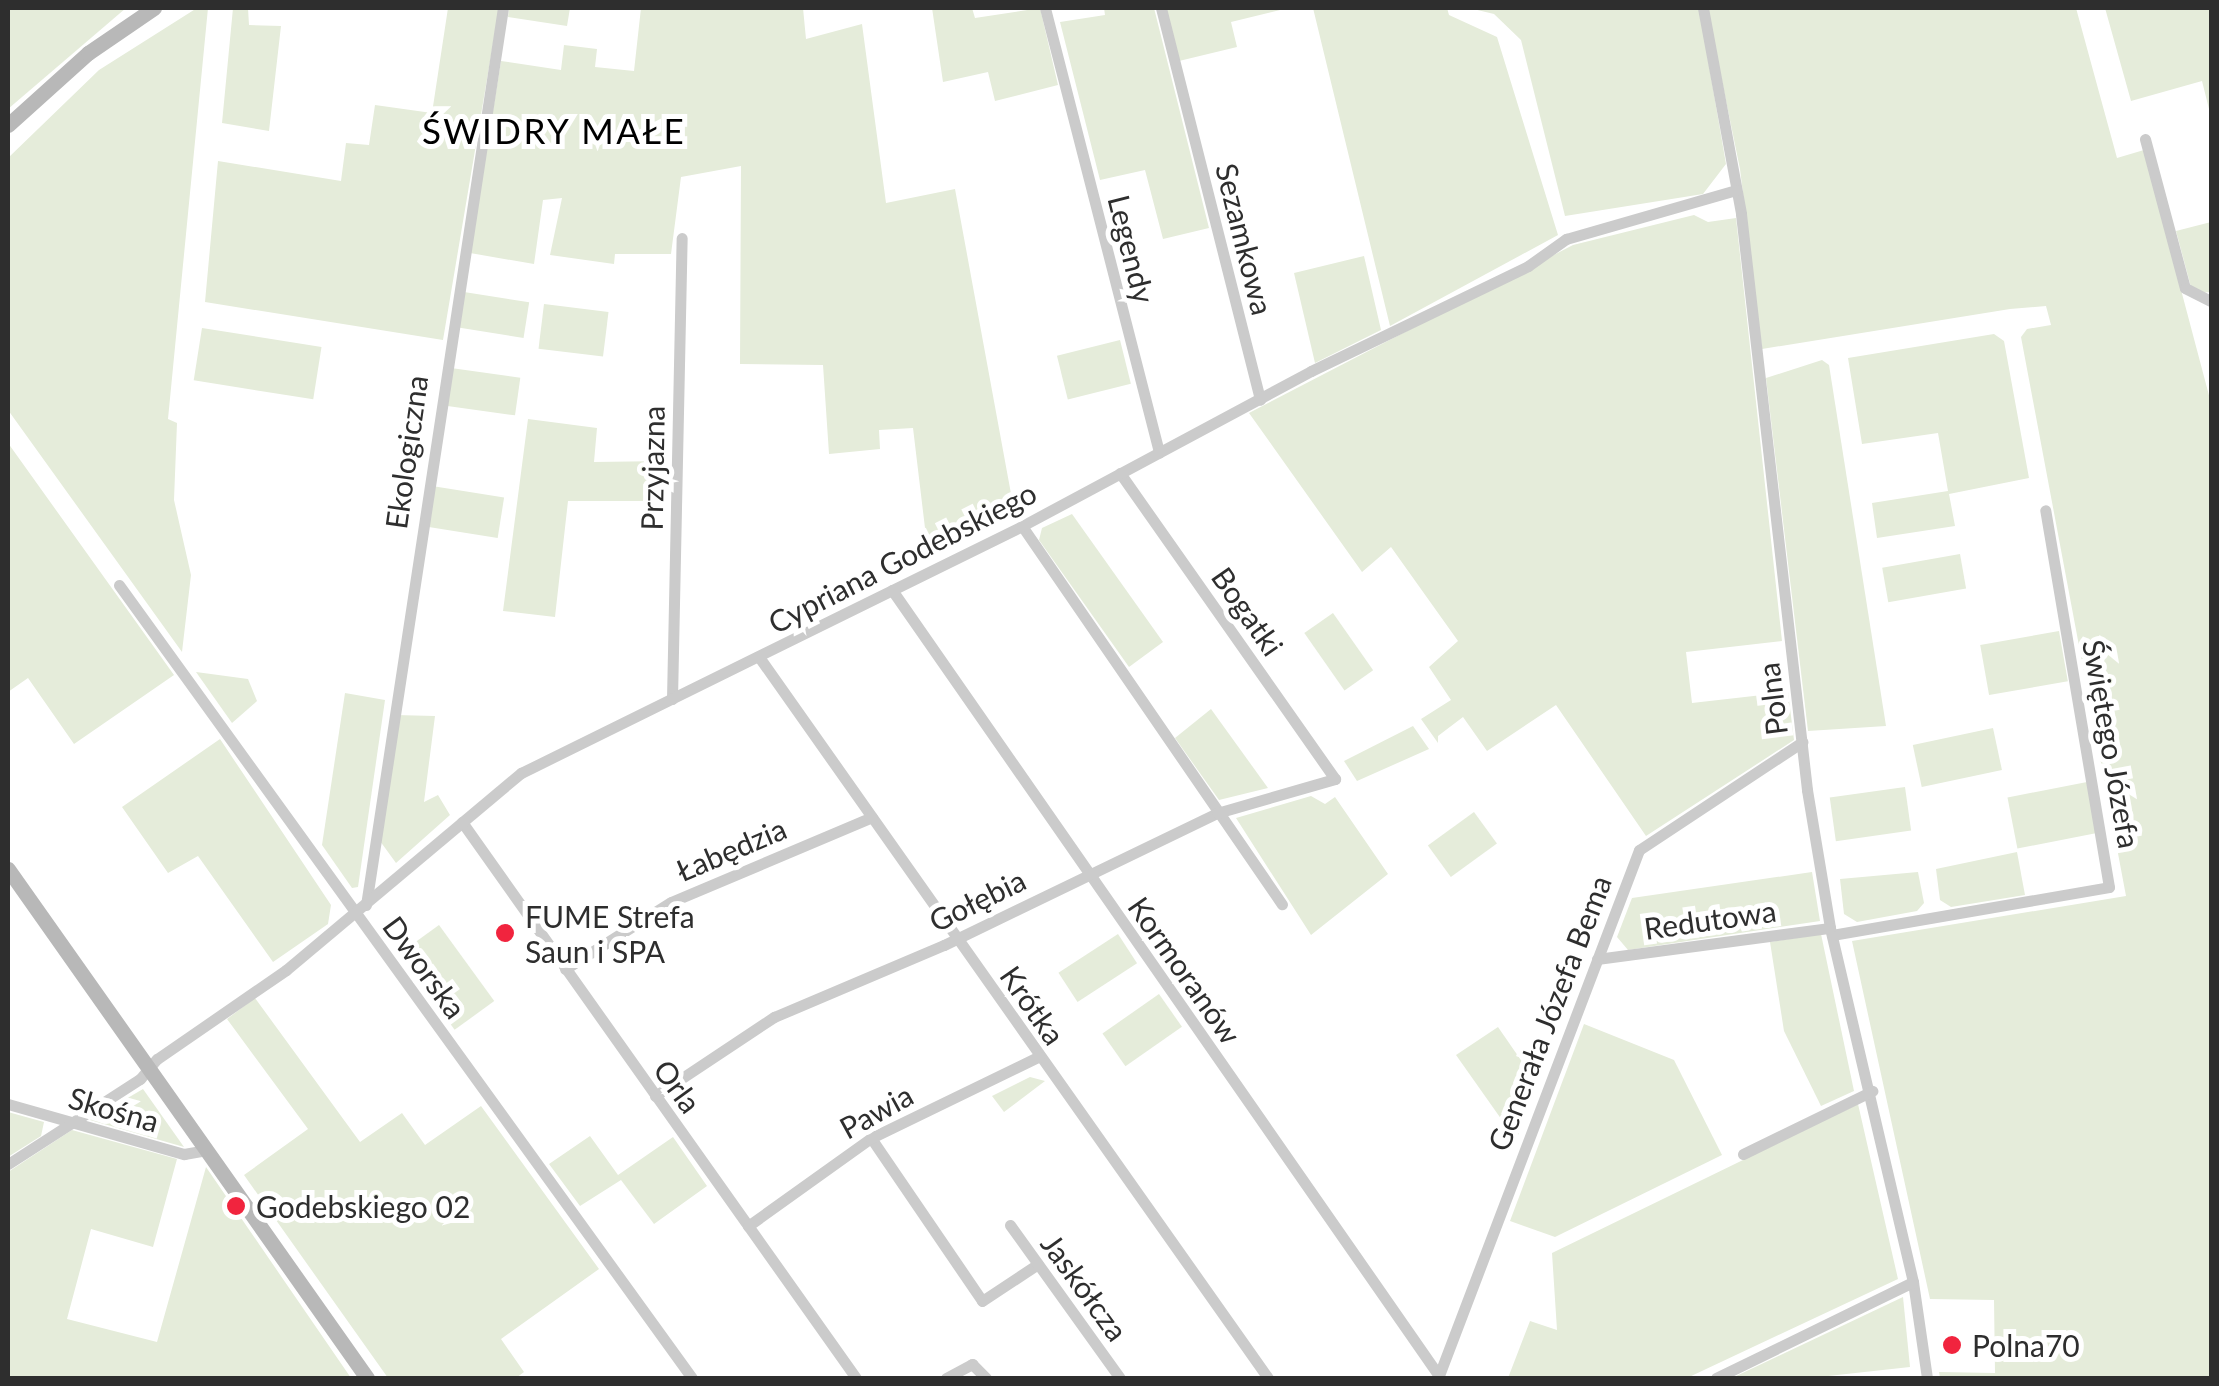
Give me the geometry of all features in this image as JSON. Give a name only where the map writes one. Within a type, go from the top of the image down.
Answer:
[{"type":"main road","points":[[8,125],[88,53],[154,8]]},
{"type":"main road","points":[[8,869],[367,1378]]},
{"type":"street","name":"Ekologiczna","points":[[366,905],[502,8]]},
{"type":"street","name":"Legendy","points":[[1045,8],[1159,453]]},
{"type":"street","name":"Sezamkowa","points":[[1161,8],[1260,400]]},
{"type":"street","name":"Polna","points":[[1703,8],[1736,190],[1802,742],[1831,932],[1872,1092],[1913,1282],[1927,1378]]},
{"type":"street","points":[[2145,139],[2185,288],[2212,302]]},
{"type":"street","name":"Cypriana Godebskiego","points":[[8,1164],[149,1068],[355,914],[521,773],[1022,526],[1260,400],[1528,266],[1566,239],[1736,190]]},
{"type":"street","name":"Przyjazna","points":[[672,700],[682,238]]},
{"type":"street","name":"Bogatki","points":[[1120,472],[1335,779]]},
{"type":"street","name":"Świętego Józefa","points":[[1831,932],[2109,887],[2044,510]]},
{"type":"street","points":[[1022,526],[1282,904]]},
{"type":"street","name":"Dworska","points":[[119,585],[692,1378]]},
{"type":"street","name":"Kormoranów","points":[[892,590],[1438,1377]]},
{"type":"street","name":"Krótka","points":[[759,657],[1268,1378]]},
{"type":"street","name":"Generała Józefa Bema","points":[[1438,1377],[1597,959],[1647,842],[1802,742]]},
{"type":"street","name":"Gołębia","points":[[654,1096],[774,1017],[956,938],[1217,813],[1335,779]]},
{"type":"street","name":"Łabędzia","points":[[565,969],[671,902],[872,818]]},
{"type":"street","name":"Orla","points":[[462,822],[856,1378]]},
{"type":"street","name":"Redutowa","points":[[1597,959],[1831,932]]},
{"type":"street","name":"Pawia","points":[[748,1226],[871,1138],[1038,1057]]},
{"type":"street","points":[[1743,1154],[1872,1092]]},
{"type":"street","name":"Skośna","points":[[8,1104],[184,1154],[207,1150]]},
{"type":"street","points":[[871,1138],[982,1301],[1038,1264]]},
{"type":"street","name":"Jaskółcza","points":[[1010,1225],[1120,1378]]},
{"type":"street","points":[[1716,1378],[1913,1282]]},
{"type":"street","points":[[946,1378],[976,1364],[986,1378]]},
{"type":"green space","points":[[8,8],[126,8],[8,109]]},
{"type":"green space","points":[[197,8],[208,8],[168,419],[177,423],[174,500],[191,575],[182,652],[8,410],[8,158],[99,70]]},
{"type":"green space","points":[[233,8],[248,8],[249,25],[281,26],[269,131],[222,123]]},
{"type":"green space","points":[[448,8],[499,8],[443,340],[205,302],[218,161],[341,181],[346,143],[369,145],[375,105],[432,113]]},
{"type":"green space","points":[[509,8],[570,8],[567,26],[508,17]]},
{"type":"green space","points":[[641,8],[803,8],[806,39],[862,24],[886,203],[955,189],[1014,510],[928,553],[913,428],[879,430],[880,449],[829,454],[823,365],[740,364],[741,166],[681,177],[671,254],[615,254],[614,264],[550,255],[562,198],[543,200],[534,264],[470,253],[501,61],[561,70],[564,45],[597,49],[595,67],[634,71]]},
{"type":"green space","points":[[932,8],[972,8],[975,18],[1040,8],[1058,85],[995,101],[988,72],[943,82]]},
{"type":"green space","points":[[1104,8],[1154,8],[1209,228],[1163,239],[1145,170],[1100,180],[1060,22],[1105,15]]},
{"type":"green space","points":[[1165,8],[1288,8],[1231,22],[1237,47],[1179,61]]},
{"type":"green space","points":[[1313,8],[1447,8],[1449,15],[1497,37],[1558,235],[1390,326]]},
{"type":"green space","points":[[1469,8],[1699,8],[1726,164],[1703,194],[1565,216],[1521,40],[1494,14]]},
{"type":"green space","points":[[1707,8],[2076,8],[2117,158],[2144,150],[2211,403],[2211,1378],[1940,1378],[1939,1372],[1995,1373],[1994,1300],[1930,1299],[1852,941],[2126,896],[2021,337],[2027,329],[2051,325],[2046,306],[1762,349],[1740,169]]},
{"type":"green space","points":[[2105,8],[2211,8],[2211,117],[2202,81],[2131,101]]},
{"type":"green space","points":[[1694,215],[1708,222],[1736,218],[1782,641],[1686,652],[1692,703],[1788,692],[1794,740],[1646,836],[1556,705],[1487,751],[1463,717],[1438,736],[1438,743],[1421,719],[1451,700],[1429,667],[1458,641],[1391,547],[1362,572],[1249,413],[1573,245]]},
{"type":"green space","points":[[2211,222],[2211,292],[2200,293],[2191,287],[2176,231]]},
{"type":"green space","points":[[1364,256],[1381,330],[1315,363],[1294,273]]},
{"type":"green space","points":[[464,292],[529,302],[524,338],[458,328]]},
{"type":"green space","points":[[544,304],[609,312],[603,357],[539,349]]},
{"type":"green space","points":[[202,328],[322,347],[313,399],[194,380]]},
{"type":"green space","points":[[1994,334],[2004,341],[2029,478],[1949,494],[1955,526],[1877,538],[1872,503],[1948,491],[1938,433],[1862,444],[1848,358]]},
{"type":"green space","points":[[1120,340],[1131,384],[1068,399],[1057,356]]},
{"type":"green space","points":[[1822,360],[1829,365],[1886,726],[1808,731],[1766,378]]},
{"type":"green space","points":[[451,368],[520,378],[515,415],[446,406]]},
{"type":"green space","points":[[528,419],[597,428],[594,462],[667,461],[667,501],[568,501],[555,617],[503,611]]},
{"type":"green space","points":[[8,443],[174,675],[74,744],[28,678],[8,692]]},
{"type":"green space","points":[[432,486],[504,497],[498,538],[426,526]]},
{"type":"green space","points":[[1072,514],[1163,642],[1129,667],[1039,540],[1042,528]]},
{"type":"green space","points":[[1960,554],[1966,588],[1888,602],[1882,568]]},
{"type":"green space","points":[[1333,613],[1373,670],[1344,690],[1304,633]]},
{"type":"green space","points":[[2059,631],[2068,681],[1989,695],[1980,645]]},
{"type":"green space","points":[[196,672],[248,679],[257,701],[232,723]]},
{"type":"green space","points":[[345,693],[385,700],[358,887],[352,888],[322,845]]},
{"type":"green space","points":[[1211,709],[1268,788],[1219,800],[1175,738]]},
{"type":"green space","points":[[395,715],[435,716],[424,802],[438,795],[450,815],[396,863],[380,841]]},
{"type":"green space","points":[[1413,726],[1429,749],[1357,781],[1344,761]]},
{"type":"green space","points":[[1993,728],[2002,770],[1922,787],[1913,745]]},
{"type":"green space","points":[[220,739],[331,905],[328,924],[273,962],[198,856],[168,873],[122,807]]},
{"type":"green space","points":[[2087,782],[2097,833],[2017,849],[2007,797]]},
{"type":"green space","points":[[1905,787],[1911,831],[1836,841],[1830,798]]},
{"type":"green space","points":[[1311,796],[1325,804],[1335,797],[1388,874],[1311,935],[1236,818]]},
{"type":"green space","points":[[1474,812],[1497,844],[1451,877],[1428,846]]},
{"type":"green space","points":[[2017,852],[2025,895],[1951,907],[1940,900],[1936,869]]},
{"type":"green space","points":[[1812,872],[1820,921],[1628,950],[1617,937],[1632,898]]},
{"type":"green space","points":[[1918,872],[1924,903],[1917,911],[1857,922],[1844,914],[1840,879]]},
{"type":"green space","points":[[439,925],[494,1001],[455,1030],[399,954]]},
{"type":"green space","points":[[1118,934],[1137,963],[1078,1002],[1058,973]]},
{"type":"green space","points":[[1821,934],[1854,1091],[1821,1106],[1784,1031],[1770,942]]},
{"type":"green space","points":[[1159,994],[1182,1027],[1125,1066],[1102,1034]]},
{"type":"green space","points":[[255,998],[360,1142],[402,1113],[425,1145],[481,1106],[599,1269],[501,1339],[524,1372],[516,1378],[388,1378],[244,1175],[308,1129],[227,1019]]},
{"type":"green space","points":[[1584,1024],[1674,1060],[1722,1155],[1555,1237],[1510,1221]]},
{"type":"green space","points":[[1498,1027],[1538,1085],[1516,1140],[1456,1055]]},
{"type":"green space","points":[[1030,1077],[1045,1081],[1004,1112],[992,1096]]},
{"type":"green space","points":[[143,1089],[184,1147],[90,1120]]},
{"type":"green space","points":[[1858,1104],[1898,1279],[1687,1378],[1508,1378],[1530,1321],[1557,1330],[1552,1253]]},
{"type":"green space","points":[[8,1112],[44,1122],[41,1136],[8,1157]]},
{"type":"green space","points":[[72,1130],[177,1159],[153,1247],[91,1229],[67,1319],[157,1342],[206,1167],[351,1378],[8,1378],[8,1172]]},
{"type":"green space","points":[[590,1136],[618,1175],[673,1137],[707,1186],[654,1224],[621,1180],[580,1206],[549,1164]]},
{"type":"green space","points":[[1903,1297],[1910,1367],[1810,1378],[1732,1378]]},
{"type":"place","name":"FUME Strefa Saun i SPA","points":[[505,933]]},
{"type":"place","name":"Godebskiego 02","points":[[236,1206]]},
{"type":"place","name":"Polna70","points":[[1952,1345]]},
{"type":"district","name":"ŚWIDRY MAŁE","points":[[554,130]]}]
